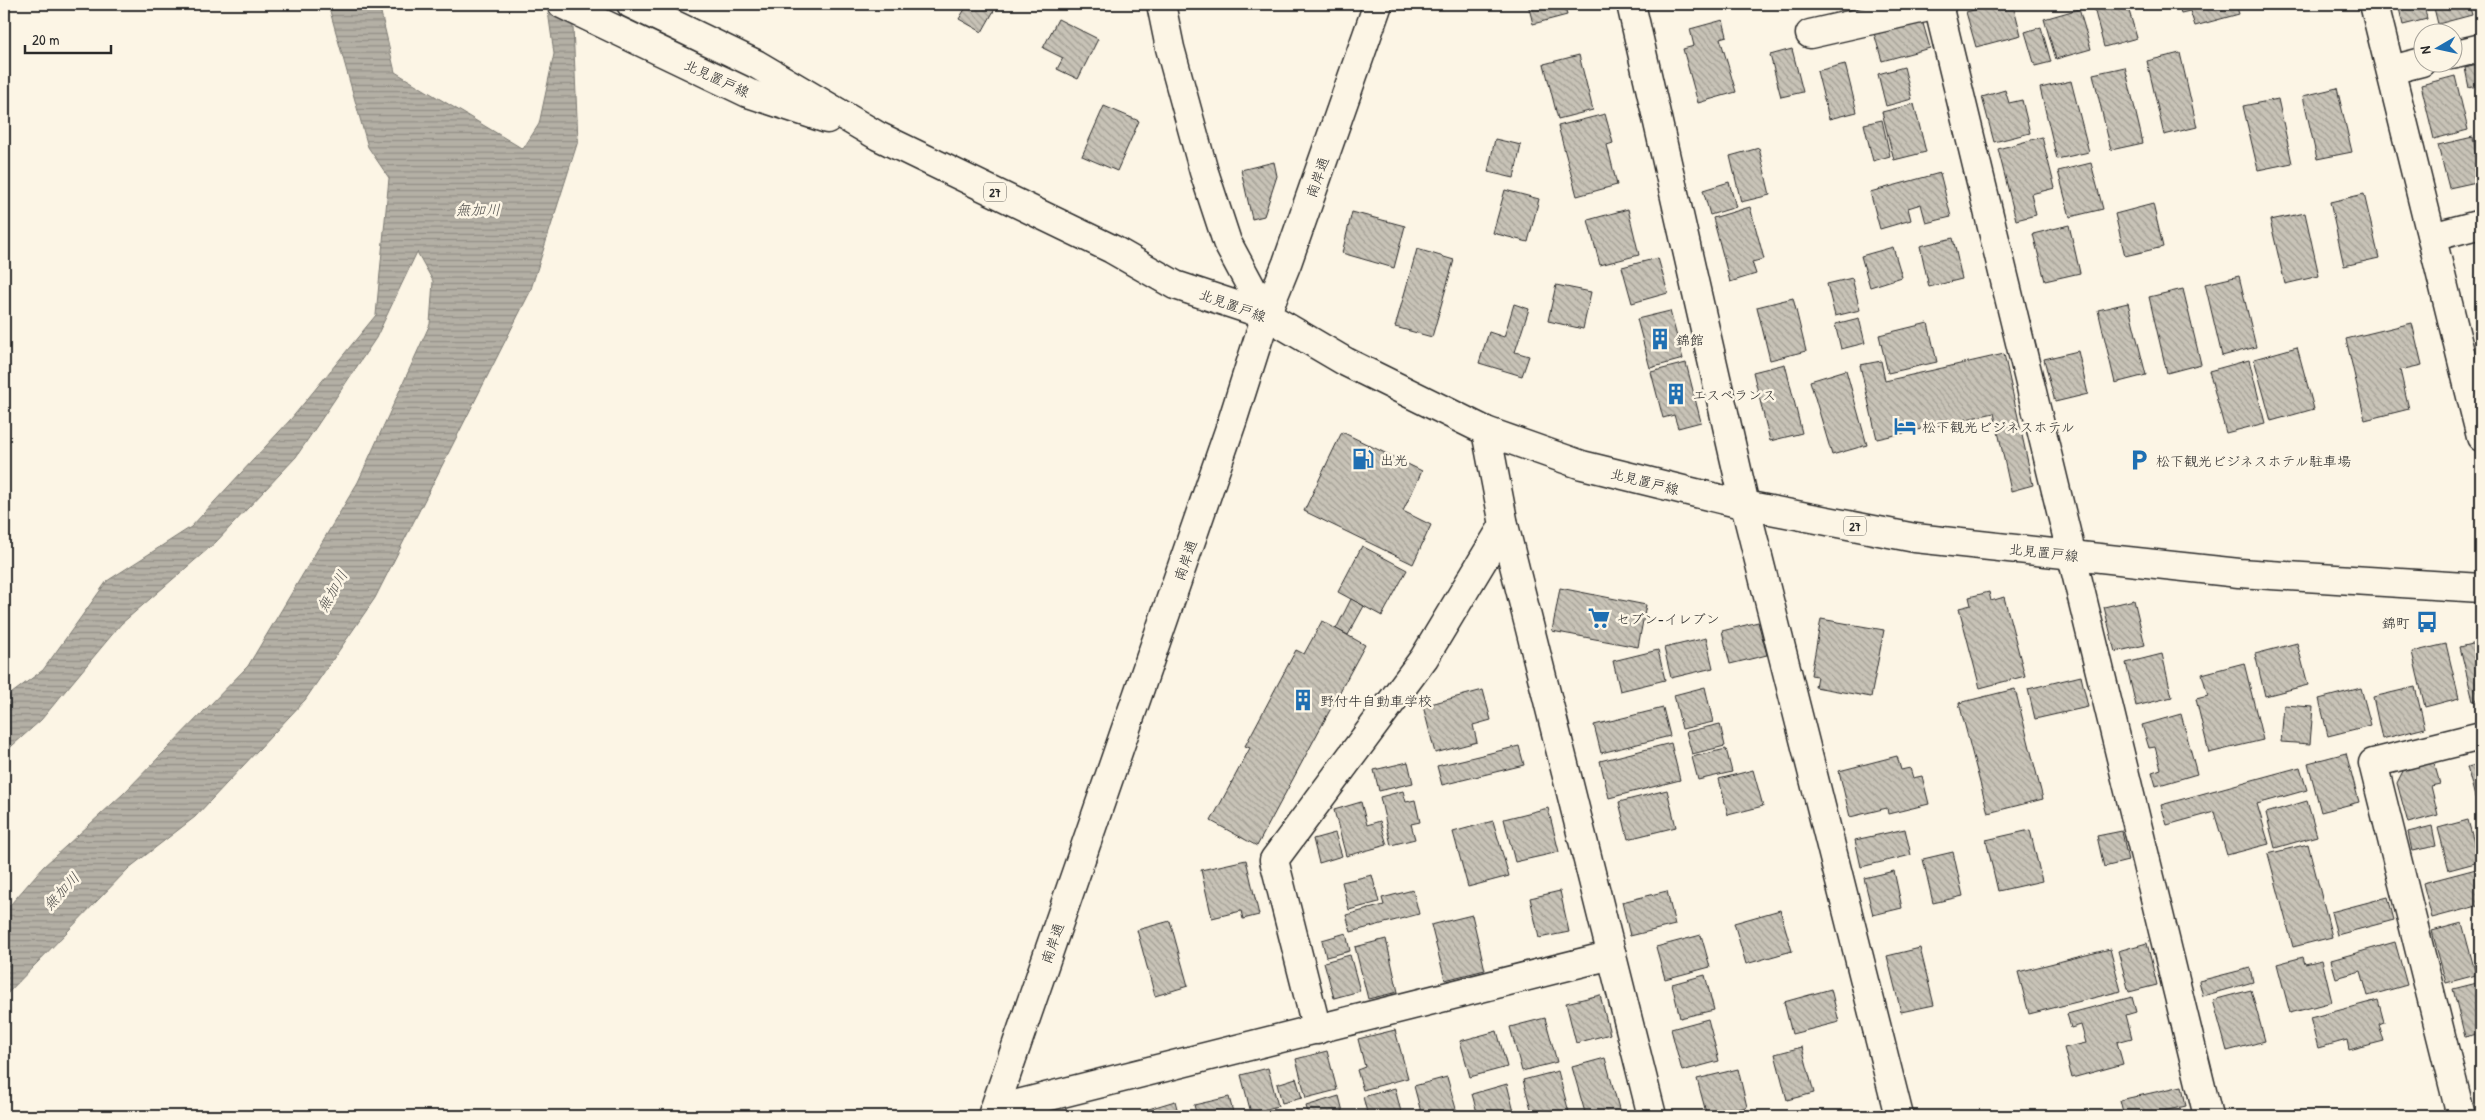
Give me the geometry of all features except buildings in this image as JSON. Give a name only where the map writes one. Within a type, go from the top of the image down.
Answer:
[{"type":"street","name":"北見置戸線","points":[[562,4],[748,93],[878,136]]},
{"type":"street","name":"北見置戸線","points":[[631,4],[756,64],[878,136],[1112,249],[1175,285],[1266,315],[1346,362],[1486,431],[1582,465],[1745,505],[1915,538],[2239,573],[2481,588]]},
{"type":"street","points":[[1161,4],[1170,48],[1204,172],[1228,242],[1266,315]]},
{"type":"street","name":"南岸通","points":[[993,1113],[1232,422],[1266,315],[1287,264],[1378,4]]},
{"type":"street","points":[[1631,4],[1745,505],[1899,1116]]},
{"type":"street","points":[[1810,34],[1940,4],[2071,555],[2208,1116]]},
{"type":"street","points":[[2374,4],[2481,437]]},
{"type":"street","points":[[2462,53],[2481,48]]},
{"type":"street","points":[[2391,70],[2412,65]]},
{"type":"street","points":[[2432,237],[2481,224]]},
{"type":"street","points":[[1486,431],[1504,526],[1652,1116]]},
{"type":"street","points":[[1316,1030],[1274,860],[1424,658],[1504,526]]},
{"type":"street","points":[[2461,1116],[2373,763],[2481,736]]},
{"type":"street","points":[[993,1113],[1612,954]]},
{"type":"water","name":"無加川","points":[[328,4],[379,4],[395,72],[523,149],[539,124],[554,54],[547,4],[572,4],[578,141],[530,292],[375,598],[305,700],[195,817],[129,868],[4,997],[4,912],[43,867],[123,794],[248,666],[358,482],[430,324],[433,281],[417,252],[376,338],[296,457],[216,542],[121,624],[41,720],[4,753],[4,699],[43,670],[107,581],[191,527],[291,419],[376,315],[389,178],[368,147]]},
{"type":"place","name":"錦館","points":[[1660,339]]},
{"type":"place","name":"エスペランス","points":[[1676,394]]},
{"type":"place","name":"松下観光ビジネスホテル","points":[[1905,426]]},
{"type":"place","name":"出光","points":[[1363,459]]},
{"type":"place","name":"松下観光ビジネスホテル駐車場","points":[[2139,460]]},
{"type":"place","name":"セブン-イレブン","points":[[1599,618]]},
{"type":"place","name":"錦町","points":[[2427,622]]},
{"type":"place","name":"野付牛自動車学校","points":[[1303,700]]}]
